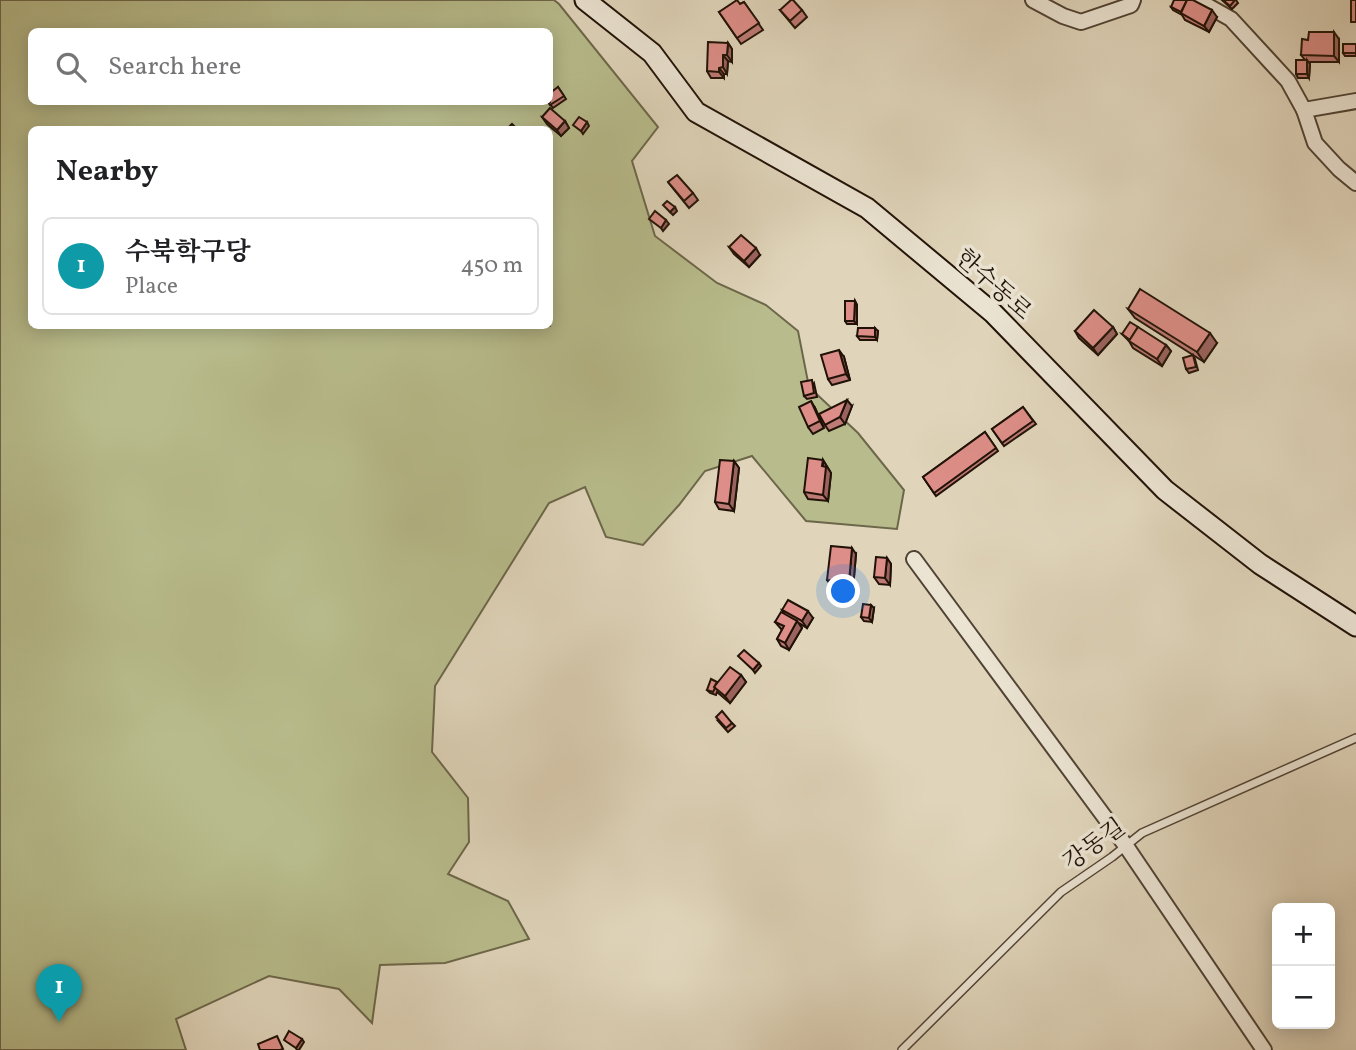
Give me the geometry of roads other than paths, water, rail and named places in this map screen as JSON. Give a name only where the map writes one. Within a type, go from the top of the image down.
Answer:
[{"type":"street","name":"한수동로","points":[[585,0],[652,53],[696,112],[867,208],[993,313],[1164,490],[1260,564],[1356,626]]},
{"type":"street","points":[[1033,0],[1081,22],[1131,5],[1133,0]]},
{"type":"street","points":[[1197,0],[1231,19],[1288,81],[1304,110],[1315,143],[1356,183]]},
{"type":"street","points":[[1304,110],[1356,101]]},
{"type":"street","points":[[914,559],[1126,846],[1264,1050]]},
{"type":"lane","name":"강동길","points":[[902,1050],[1061,892],[1112,858],[1142,833],[1356,738]]},
{"type":"place","name":"수북학구당","points":[[59,1022]]}]
